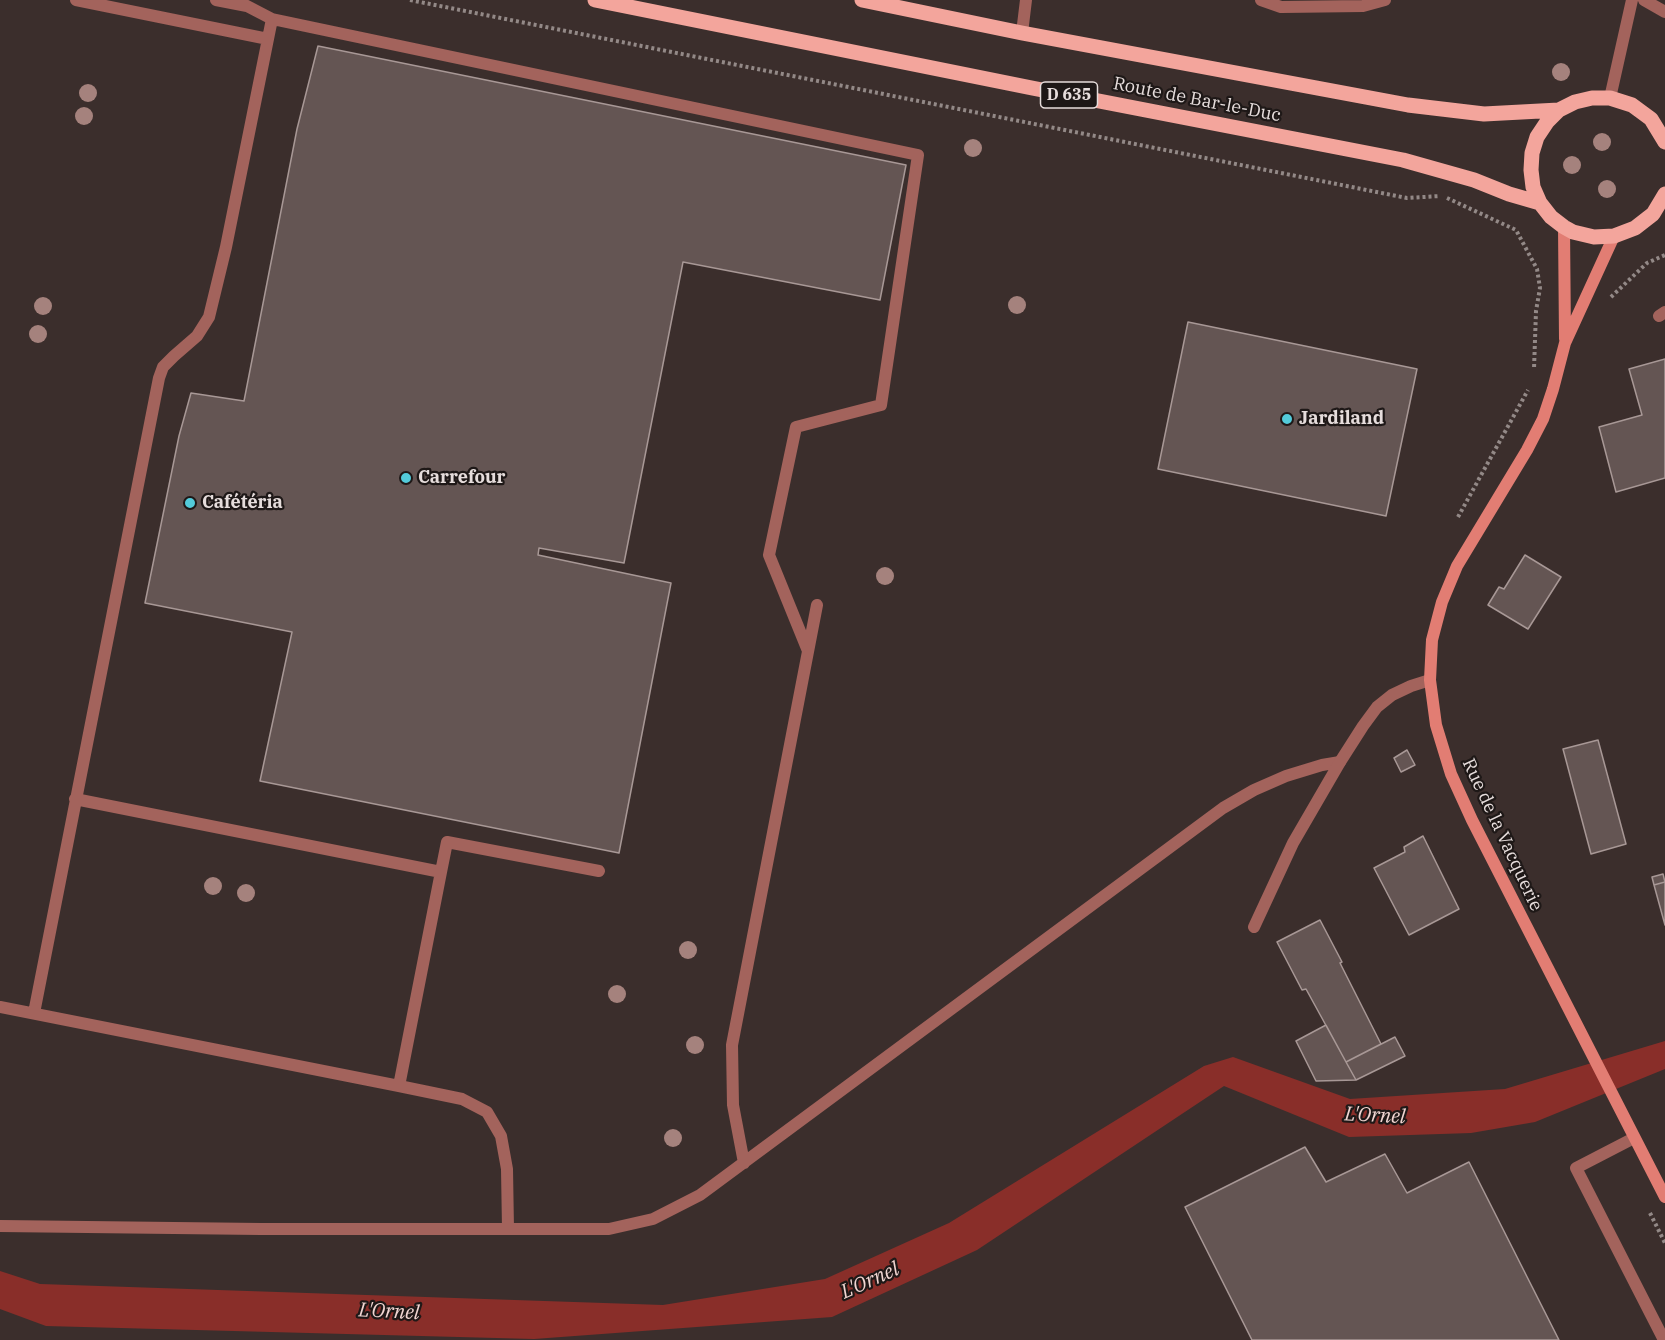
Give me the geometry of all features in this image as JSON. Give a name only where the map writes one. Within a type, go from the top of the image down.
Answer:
[{"type":"main road","name":"Route de Bar-le-Duc","points":[[595,0],[1403,160],[1474,180],[1540,203]]},
{"type":"main road","name":"Route de Bar-le-Duc","points":[[862,0],[1022,33],[1408,105],[1484,114],[1559,110]]},
{"type":"main road","points":[[1665,139],[1651,118],[1632,105],[1610,98],[1592,98],[1575,102],[1559,110],[1547,122],[1537,136],[1532,153],[1531,170],[1533,187],[1540,203],[1551,217],[1564,227],[1594,237],[1614,236],[1659,215],[1665,194]]},
{"type":"street","points":[[76,0],[268,39]]},
{"type":"street","points":[[216,0],[247,6],[272,19],[918,155],[881,405],[796,427],[769,555],[808,651]]},
{"type":"street","points":[[1022,33],[1027,0]]},
{"type":"street","points":[[1261,0],[1281,7],[1362,6],[1385,0]]},
{"type":"street","points":[[1610,98],[1632,0]]},
{"type":"street","points":[[1644,0],[1665,12]]},
{"type":"street","points":[[34,1013],[159,378],[163,368],[197,336],[210,317],[272,19]]},
{"type":"street","name":"Rue de la Vacquerie","points":[[1564,227],[1566,343]]},
{"type":"street","name":"Rue de la Vacquerie","points":[[1614,236],[1566,343],[1543,419],[1527,450],[1457,566],[1442,602],[1432,640],[1430,680],[1436,724],[1451,774],[1472,820],[1665,1197]]},
{"type":"street","points":[[744,1163],[733,1105],[732,1045],[817,605]]},
{"type":"street","points":[[1254,927],[1293,843],[1340,762],[1377,707],[1392,695],[1430,680]]},
{"type":"street","points":[[0,1226],[609,1229],[653,1219],[700,1195],[1223,808],[1254,790],[1286,776],[1340,762]]},
{"type":"street","points":[[75,799],[441,872]]},
{"type":"street","points":[[399,1086],[447,842],[599,870]]},
{"type":"street","points":[[0,1006],[462,1099],[487,1112],[501,1136],[507,1169],[508,1229]]},
{"type":"street","points":[[1634,1138],[1576,1168],[1664,1340]]},
{"type":"path","points":[[410,0],[1407,198],[1442,196],[1516,230],[1537,269],[1540,288],[1536,311],[1534,379]]},
{"type":"path","points":[[1458,518],[1529,389]]},
{"type":"water","name":"L'Ornel","points":[[1665,1041],[1665,1069],[1535,1122],[1471,1133],[1349,1137],[1224,1086],[977,1250],[832,1317],[534,1339],[46,1326],[0,1309],[0,1271],[40,1284],[663,1305],[825,1279],[949,1223],[1204,1066],[1233,1057],[1350,1099],[1505,1089]]},
{"type":"building","name":"Carrefour","points":[[318,46],[906,165],[880,300],[683,262],[624,563],[539,548],[538,555],[671,583],[619,853],[260,781],[292,632],[145,603],[179,436],[191,393],[244,401],[297,129]]},
{"type":"building","name":"Jardiland","points":[[1188,322],[1417,369],[1386,516],[1158,469]]},
{"type":"building","points":[[1665,359],[1665,478],[1616,492],[1599,427],[1642,415],[1629,369]]},
{"type":"building","points":[[1525,555],[1561,577],[1528,629],[1488,605],[1499,587],[1504,589]]},
{"type":"building","points":[[1598,740],[1626,844],[1591,854],[1563,749]]},
{"type":"building","points":[[1407,750],[1415,765],[1401,772],[1394,758]]},
{"type":"building","points":[[1423,836],[1459,909],[1409,935],[1374,868],[1405,852],[1404,847]]},
{"type":"building","points":[[1663,874],[1665,882],[1654,885],[1652,877]]},
{"type":"building","points":[[1665,882],[1665,925],[1654,885]]},
{"type":"building","points":[[1320,920],[1381,1044],[1346,1062],[1306,989],[1302,990],[1277,942]]},
{"type":"building","points":[[1326,1025],[1356,1080],[1316,1081],[1296,1041]]},
{"type":"building","points":[[1395,1037],[1405,1056],[1356,1080],[1346,1062]]},
{"type":"building","points":[[1305,1147],[1326,1182],[1385,1154],[1407,1193],[1469,1162],[1559,1340],[1252,1340],[1185,1207]]},
{"type":"place","name":"Jardiland","points":[[1287,419]]},
{"type":"place","name":"Carrefour","points":[[406,478]]},
{"type":"place","name":"Cafétéria","points":[[190,503]]}]
